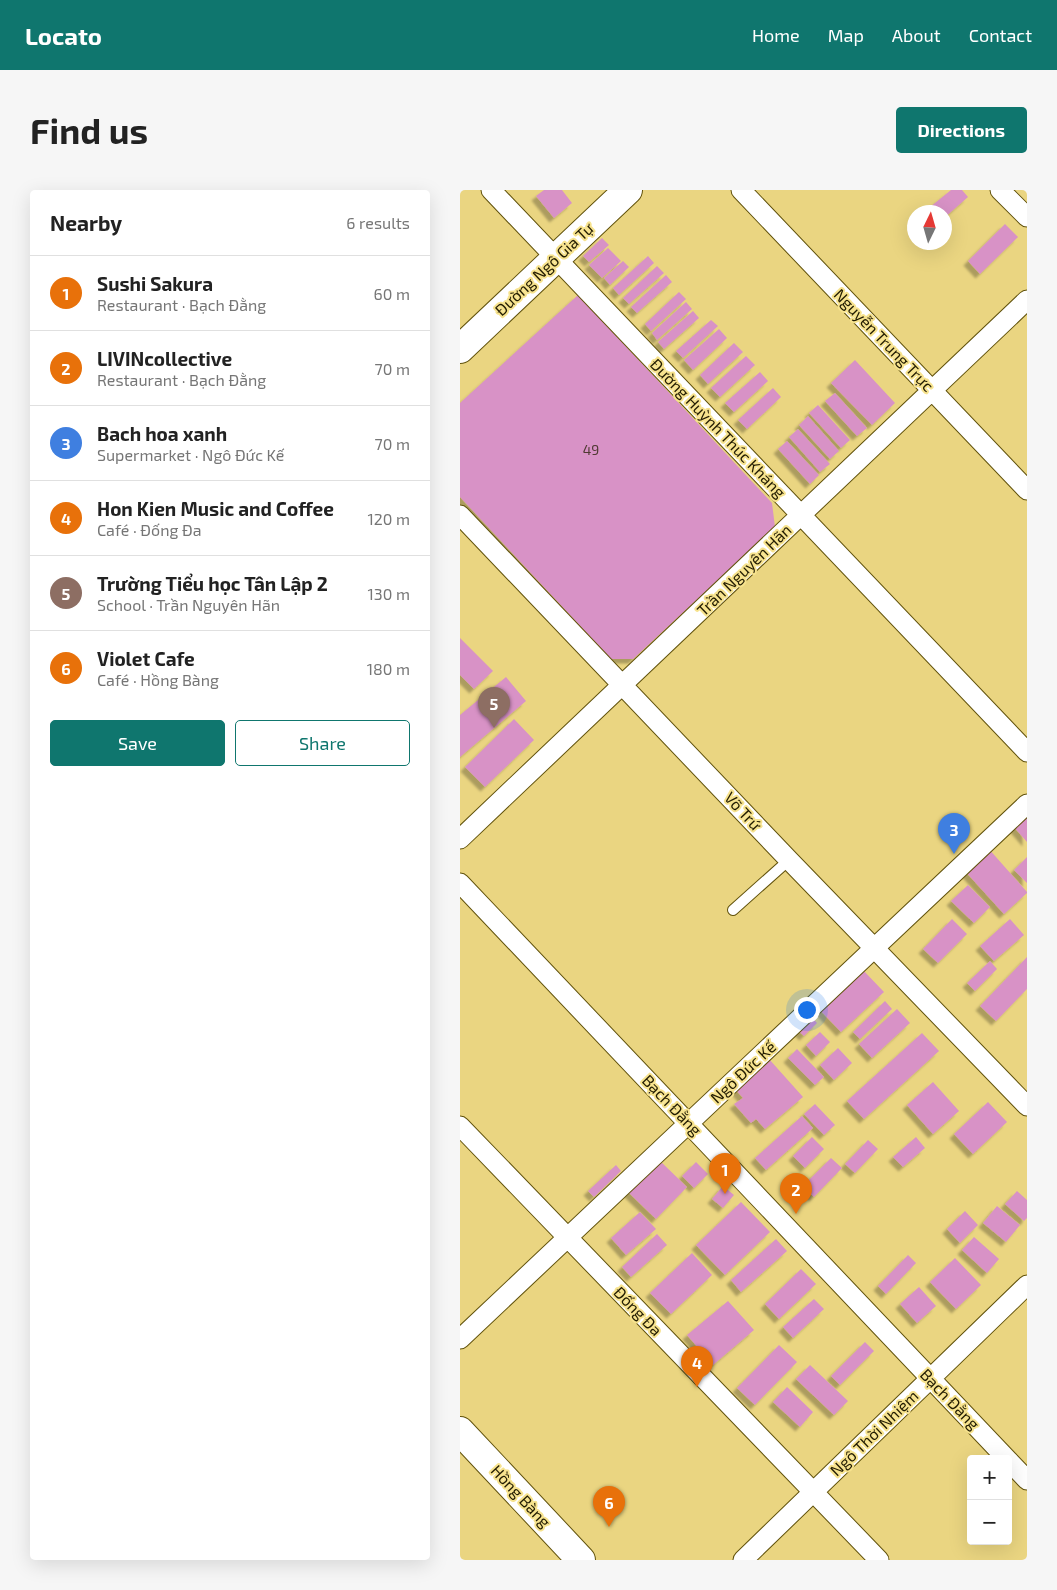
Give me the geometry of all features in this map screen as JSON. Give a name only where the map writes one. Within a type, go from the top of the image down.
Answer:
[{"type":"street","name":"Đường Huỳnh Thúc Kháng","points":[[491,190],[1027,752]]},
{"type":"street","name":"Đường Ngô Gia Tự","points":[[460,349],[628,190]]},
{"type":"street","name":"Nguyễn Trung Trực","points":[[741,190],[1027,490]]},
{"type":"street","points":[[1000,190],[1027,217]]},
{"type":"street","name":"Trần Nguyên Hãn","points":[[460,839],[1027,300]]},
{"type":"street","name":"Võ Trứ","points":[[460,514],[789,860],[1027,1106]]},
{"type":"street","name":"Ngô Đức Kế","points":[[460,1339],[1027,804]]},
{"type":"street","name":"Bạch Đằng","points":[[460,883],[1003,1455]]},
{"type":"street","name":"Đống Đa","points":[[460,1126],[879,1560]]},
{"type":"street","name":"Ngô Thời Nhiệm","points":[[743,1560],[1027,1286]]},
{"type":"street","name":"Hồng Bàng","points":[[460,1431],[581,1560]]},
{"type":"street","name":"Bạch Đằng","points":[[1012,1464],[1027,1480]]},
{"type":"lane","points":[[733,910],[789,860]]},
{"type":"building","points":[[544,190],[562,190],[572,203],[554,218],[536,196]]},
{"type":"building","points":[[951,190],[962,190],[968,197],[952,211],[952,205],[933,205]]},
{"type":"building","points":[[1005,224],[1018,237],[980,274],[968,261]]},
{"type":"building","points":[[602,238],[609,245],[589,262],[583,256]]},
{"type":"building","points":[[608,248],[621,261],[602,278],[589,265]]},
{"type":"building","points":[[648,256],[654,263],[619,295],[613,288]]},
{"type":"building","points":[[623,261],[629,267],[610,285],[604,278]]},
{"type":"building","points":[[657,266],[664,273],[629,304],[623,298]]},
{"type":"building","points":[[666,275],[672,282],[637,313],[631,307]]},
{"type":"building","points":[[679,292],[686,299],[651,331],[645,324]]},
{"type":"building","points":[[578,295],[772,503],[775,527],[633,659],[611,659],[460,497],[460,403]]},
{"type":"building","points":[[686,302],[692,309],[657,340],[652,333]]},
{"type":"building","points":[[693,311],[699,318],[664,349],[658,342]]},
{"type":"building","points":[[711,320],[718,326],[683,358],[676,351]]},
{"type":"building","points":[[719,329],[727,338],[693,370],[684,360]]},
{"type":"building","points":[[734,343],[743,352],[708,384],[700,375]]},
{"type":"building","points":[[746,356],[755,365],[720,397],[711,388]]},
{"type":"building","points":[[855,360],[895,403],[872,425],[831,383]]},
{"type":"building","points":[[760,372],[768,381],[734,412],[725,403]]},
{"type":"building","points":[[773,388],[781,397],[747,429],[738,420]]},
{"type":"building","points":[[835,393],[867,428],[857,436],[825,401]]},
{"type":"building","points":[[818,405],[850,440],[841,448],[809,413]]},
{"type":"building","points":[[808,416],[839,451],[830,459],[799,425]]},
{"type":"building","points":[[798,429],[830,464],[820,472],[789,437]]},
{"type":"building","points":[[787,441],[819,475],[810,484],[778,449]]},
{"type":"building","points":[[460,638],[493,671],[474,689],[460,675]]},
{"type":"building","points":[[506,677],[526,701],[460,757],[460,715]]},
{"type":"building","points":[[514,719],[534,740],[485,787],[465,767]]},
{"type":"building","points":[[1027,814],[1027,842],[1013,826]]},
{"type":"building","points":[[988,848],[1027,892],[1004,914],[964,870]]},
{"type":"building","points":[[1027,857],[1027,883],[1014,870]]},
{"type":"building","points":[[968,885],[990,907],[974,923],[951,901]]},
{"type":"building","points":[[952,919],[967,934],[938,963],[923,949]]},
{"type":"building","points":[[1010,919],[1024,935],[994,961],[980,946]]},
{"type":"building","points":[[1027,957],[1027,989],[996,1021],[980,1006]]},
{"type":"building","points":[[990,961],[997,969],[975,991],[967,983]]},
{"type":"building","points":[[862,969],[884,992],[841,1032],[819,1009]]},
{"type":"building","points":[[885,1001],[892,1009],[860,1039],[853,1032]]},
{"type":"building","points":[[897,1009],[910,1023],[872,1058],[859,1044]]},
{"type":"building","points":[[807,1012],[817,1023],[804,1036],[793,1026]]},
{"type":"building","points":[[820,1032],[830,1042],[816,1056],[806,1045]]},
{"type":"building","points":[[922,1033],[939,1051],[864,1119],[847,1101]]},
{"type":"building","points":[[838,1048],[852,1063],[834,1080],[820,1065]]},
{"type":"building","points":[[797,1049],[824,1077],[815,1085],[788,1058]]},
{"type":"building","points":[[769,1059],[803,1097],[765,1129],[756,1119],[751,1123],[734,1104],[743,1098],[736,1090]]},
{"type":"building","points":[[933,1082],[959,1111],[933,1134],[907,1105]]},
{"type":"building","points":[[988,1102],[1007,1122],[973,1154],[954,1134]]},
{"type":"building","points":[[815,1104],[835,1125],[824,1135],[804,1114]]},
{"type":"building","points":[[802,1116],[813,1128],[766,1170],[755,1158]]},
{"type":"building","points":[[812,1137],[824,1149],[805,1168],[793,1156]]},
{"type":"building","points":[[916,1137],[925,1148],[903,1167],[893,1157]]},
{"type":"building","points":[[868,1140],[878,1149],[855,1173],[845,1164]]},
{"type":"building","points":[[831,1158],[842,1168],[814,1197],[803,1186]]},
{"type":"building","points":[[659,1160],[687,1187],[656,1219],[628,1192]]},
{"type":"building","points":[[696,1162],[708,1174],[694,1188],[682,1176]]},
{"type":"building","points":[[616,1165],[621,1171],[594,1197],[588,1191]]},
{"type":"building","points":[[723,1186],[734,1195],[723,1208],[712,1199]]},
{"type":"building","points":[[1017,1191],[1027,1200],[1027,1218],[1024,1221],[1005,1204]]},
{"type":"building","points":[[741,1202],[770,1232],[725,1275],[696,1245]]},
{"type":"building","points":[[997,1206],[1020,1225],[1006,1242],[983,1223]]},
{"type":"building","points":[[965,1211],[978,1225],[960,1243],[947,1229]]},
{"type":"building","points":[[640,1212],[656,1229],[626,1255],[611,1238]]},
{"type":"building","points":[[657,1234],[667,1245],[631,1277],[622,1267]]},
{"type":"building","points":[[974,1237],[999,1259],[987,1273],[962,1250]]},
{"type":"building","points":[[776,1239],[787,1251],[741,1292],[731,1280]]},
{"type":"building","points":[[692,1253],[712,1275],[671,1314],[650,1293]]},
{"type":"building","points":[[908,1255],[916,1263],[886,1294],[878,1286]]},
{"type":"building","points":[[955,1258],[981,1285],[956,1309],[930,1282]]},
{"type":"building","points":[[801,1269],[816,1284],[779,1319],[765,1304]]},
{"type":"building","points":[[919,1287],[936,1306],[917,1323],[900,1304]]},
{"type":"building","points":[[814,1299],[824,1309],[793,1338],[783,1327]]},
{"type":"building","points":[[728,1301],[754,1330],[713,1365],[687,1335]]},
{"type":"building","points":[[865,1342],[874,1351],[840,1385],[831,1376]]},
{"type":"building","points":[[779,1345],[797,1362],[755,1405],[737,1388]]},
{"type":"building","points":[[810,1365],[848,1401],[834,1415],[796,1379]]},
{"type":"building","points":[[787,1387],[813,1412],[800,1427],[773,1402]]},
{"type":"place","name":"Trường Tiểu học Tân Lập 2","points":[[494,728]]},
{"type":"place","name":"Bach hoa xanh","points":[[954,854]]},
{"type":"place","name":"Sushi Sakura","points":[[725,1194]]},
{"type":"place","name":"LIVINcollective","points":[[796,1214]]},
{"type":"place","name":"Hon Kien Music and Coffee","points":[[697,1387]]},
{"type":"place","name":"Violet Cafe","points":[[609,1527]]}]
